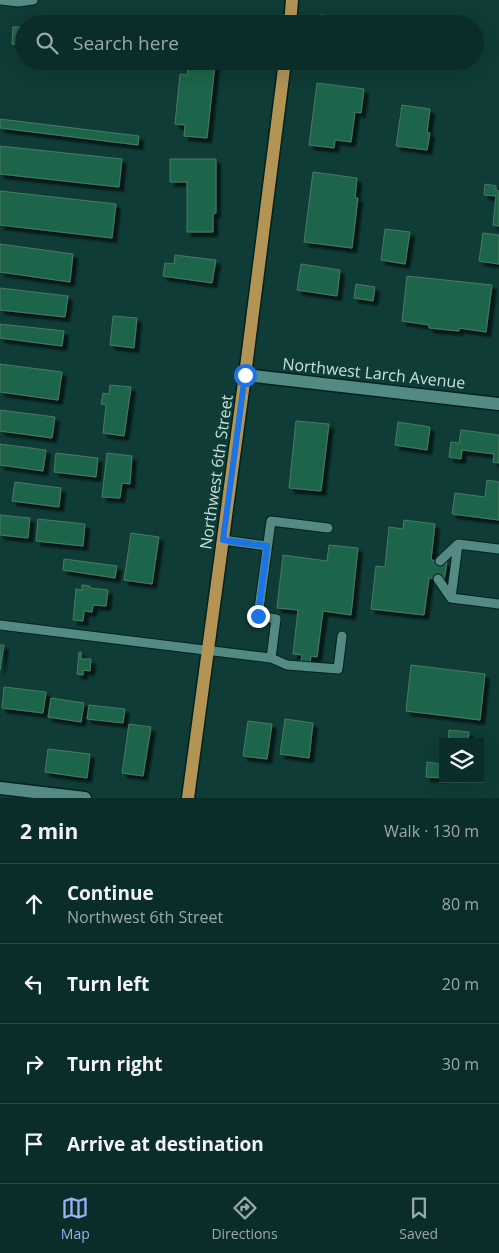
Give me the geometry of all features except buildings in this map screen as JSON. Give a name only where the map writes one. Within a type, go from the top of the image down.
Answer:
[{"type":"main road","points":[[291,15],[292,0]]},
{"type":"main road","name":"Northwest 6th Street","points":[[188,798],[284,70]]},
{"type":"street","name":"Northwest Larch Avenue","points":[[245,375],[499,404]]},
{"type":"street","points":[[0,788],[85,798]]},
{"type":"lane","points":[[0,0],[18,2],[33,0]]},
{"type":"lane","points":[[271,658],[276,619],[258,616],[271,521],[328,528]]},
{"type":"lane","points":[[223,540],[267,546]]},
{"type":"lane","points":[[458,544],[499,549]]},
{"type":"lane","points":[[440,561],[458,544]]},
{"type":"lane","points":[[451,598],[458,544]]},
{"type":"lane","points":[[438,579],[451,598],[499,604]]},
{"type":"lane","points":[[0,625],[271,658],[287,665],[338,669],[342,636]]},
{"type":"route","points":[[245,375],[223,540],[267,546],[258,616]]}]
